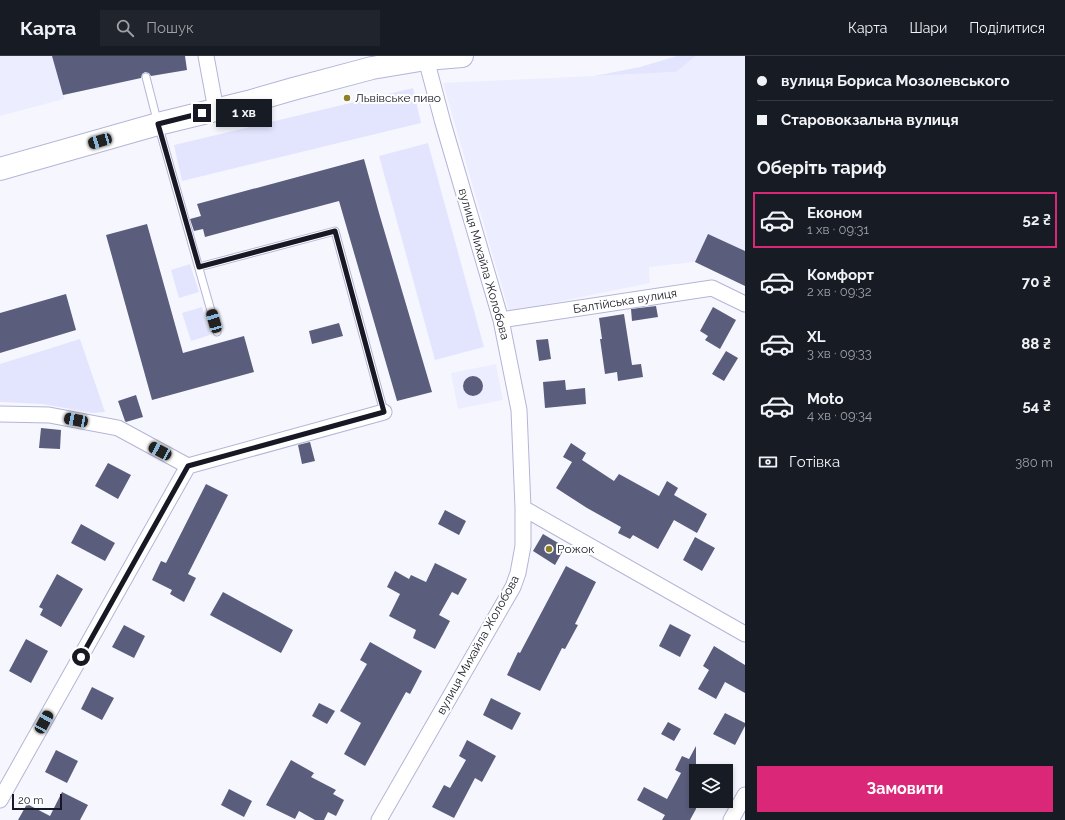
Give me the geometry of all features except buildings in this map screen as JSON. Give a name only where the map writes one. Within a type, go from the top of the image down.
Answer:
[{"type":"main road","points":[[0,169],[158,124],[248,102],[375,62],[462,56]]},
{"type":"street","points":[[206,56],[216,110]]},
{"type":"street","name":"вулиця Михайла Жолобова","points":[[379,820],[513,587],[522,558],[523,546],[519,410],[501,320],[443,123],[426,59]]},
{"type":"street","name":"Балтійська вулиця","points":[[501,320],[712,288],[745,304]]},
{"type":"street","points":[[0,414],[49,415],[118,428],[188,466],[384,412]]},
{"type":"street","points":[[0,800],[188,466]]},
{"type":"street","points":[[523,508],[745,634]]},
{"type":"street","points":[[731,820],[745,796]]},
{"type":"lane","points":[[146,77],[217,332]]},
{"type":"lane","points":[[199,267],[335,231],[384,412]]},
{"type":"shaded area","points":[[0,56],[185,56],[187,70],[146,77],[64,95],[64,99],[0,116]]},
{"type":"shaded area","points":[[677,56],[696,56],[676,72],[594,76],[640,67]]},
{"type":"shaded area","points":[[696,56],[745,56],[745,286],[695,262],[649,267],[650,283],[509,312],[443,83],[676,72]]},
{"type":"shaded area","points":[[413,88],[421,123],[182,181],[174,145]]},
{"type":"shaded area","points":[[428,143],[484,347],[435,360],[379,156]]},
{"type":"shaded area","points":[[190,264],[199,292],[179,298],[171,270]]},
{"type":"shaded area","points":[[202,307],[210,335],[191,341],[182,313]]},
{"type":"shaded area","points":[[80,339],[105,412],[93,413],[42,404],[0,402],[0,364]]},
{"type":"shaded area","points":[[496,364],[503,400],[458,409],[451,373]]},
{"type":"place","name":"Львівське пиво","points":[[347,98]]},
{"type":"place","name":"Рожок","points":[[549,549]]},
{"type":"route","points":[[81,657],[188,466],[384,412],[335,231],[199,267],[158,124],[202,113]]}]
